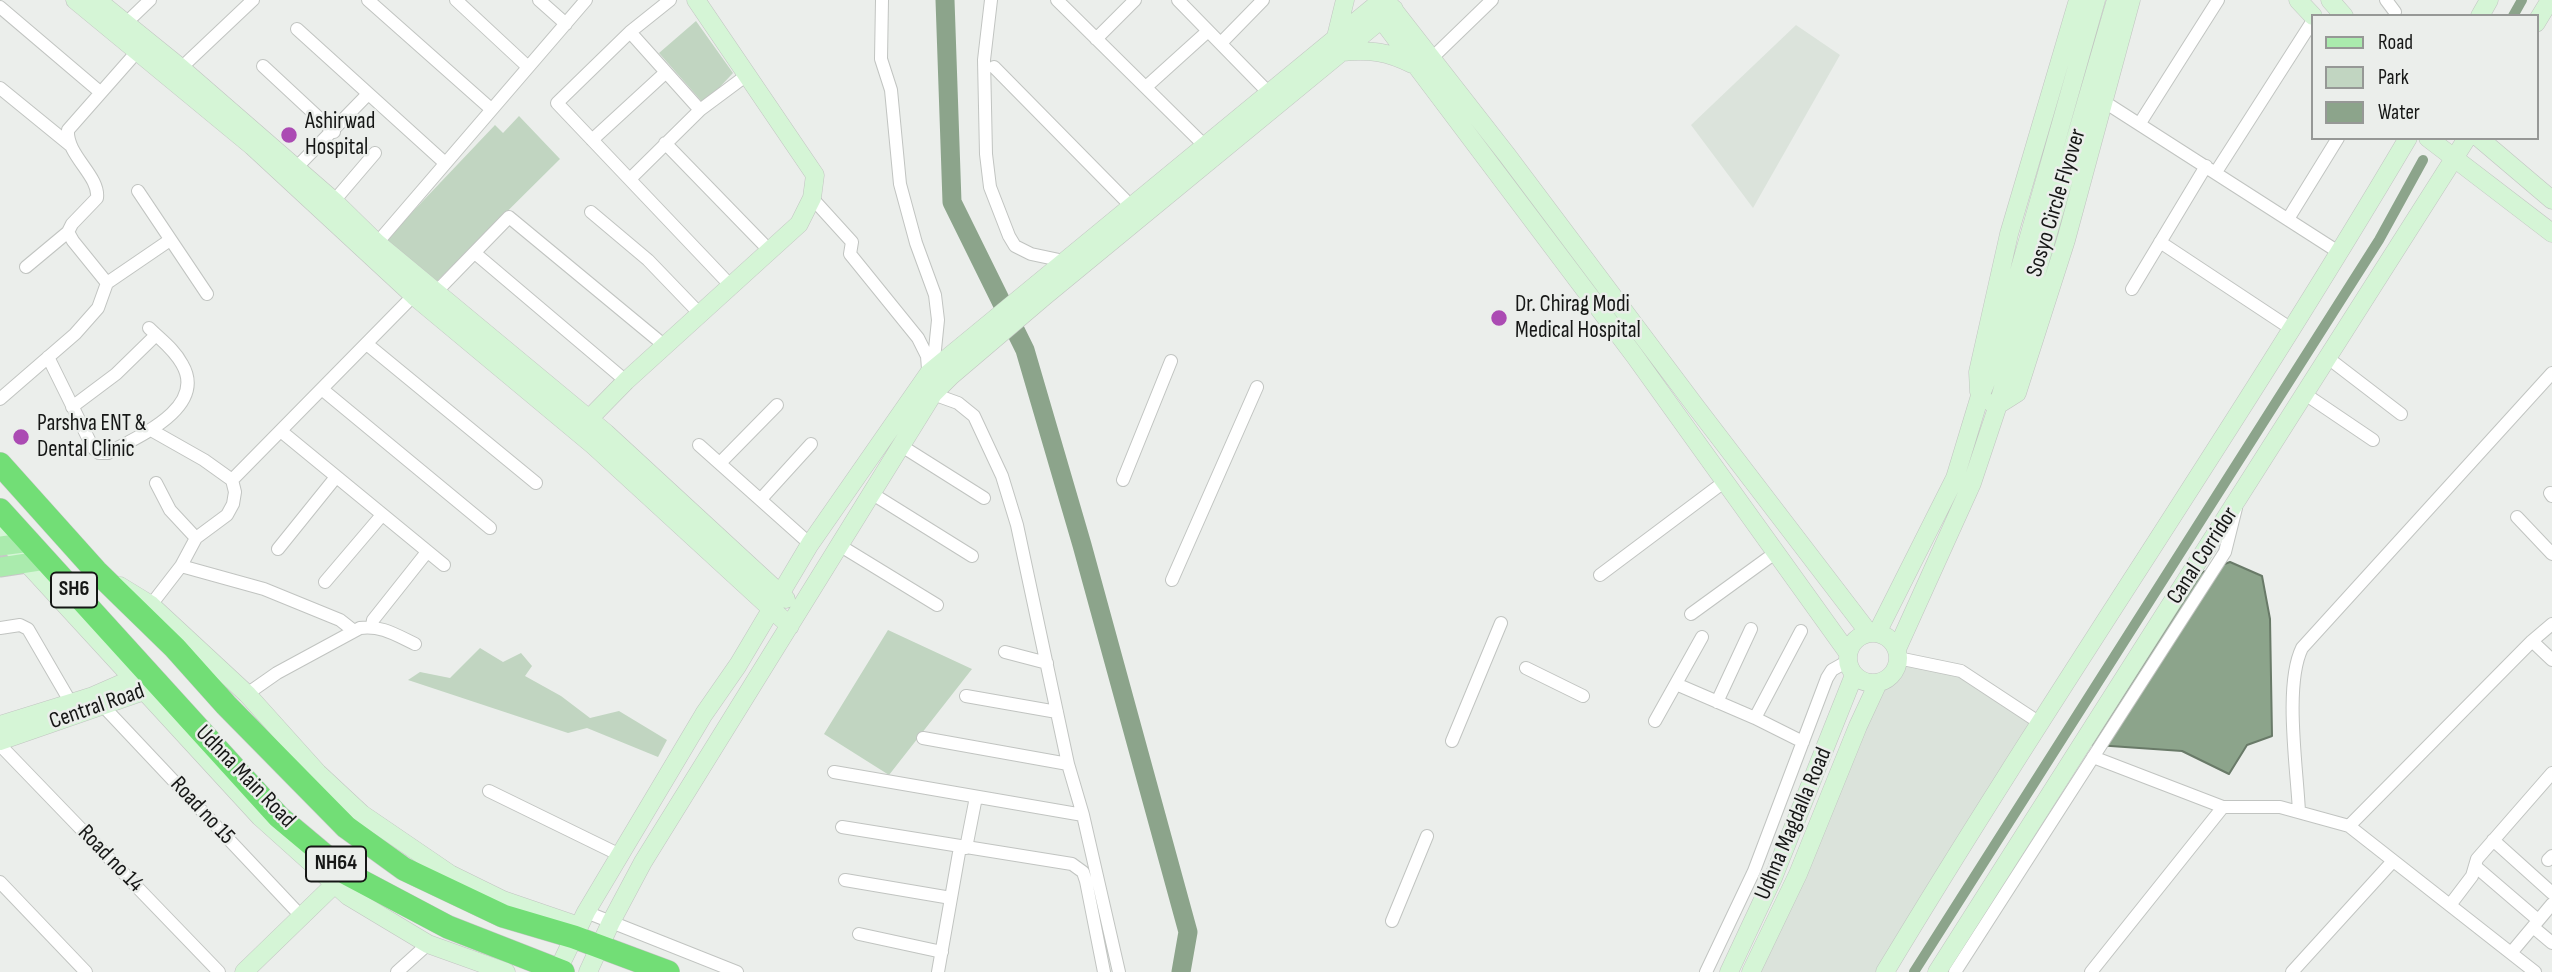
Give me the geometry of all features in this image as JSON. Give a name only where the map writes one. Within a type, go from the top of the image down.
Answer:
[{"type":"highway","name":"NH64","points":[[0,464],[96,571],[147,611],[226,705],[345,827],[404,869],[503,916],[580,925],[599,947],[668,972]]},
{"type":"highway","name":"Udhna Main Road","points":[[0,510],[19,548],[146,682],[340,878],[448,927],[561,971]]},
{"type":"highway","points":[[146,682],[181,654]]},
{"type":"main road","points":[[0,567],[19,548]]},
{"type":"street","points":[[75,0],[141,46],[181,68],[334,201],[425,291]]},
{"type":"street","points":[[97,0],[126,23],[141,46],[252,146],[582,425],[795,619]]},
{"type":"street","points":[[126,23],[150,0]]},
{"type":"street","points":[[181,68],[253,0]]},
{"type":"street","points":[[368,0],[491,109]]},
{"type":"street","points":[[456,0],[527,67]]},
{"type":"street","points":[[539,0],[566,23]]},
{"type":"street","points":[[377,243],[586,0]]},
{"type":"street","points":[[670,0],[629,32],[557,103],[731,286]]},
{"type":"street","points":[[588,972],[643,862],[933,394],[939,370],[935,295],[916,243],[900,184],[891,90],[881,59],[882,0]]},
{"type":"street","points":[[991,0],[985,60],[986,154],[990,187],[1015,246],[1031,254],[1064,261]]},
{"type":"street","points":[[1057,0],[1205,146]]},
{"type":"street","points":[[1096,38],[1135,0]]},
{"type":"street","points":[[1178,0],[1268,92]]},
{"type":"street","points":[[1221,43],[1263,0]]},
{"type":"street","points":[[1339,44],[1345,0]]},
{"type":"street","points":[[1425,63],[1492,0]]},
{"type":"street","points":[[2078,0],[2009,234],[1978,372],[1979,399],[1998,405],[2017,393],[2066,240],[2131,0]]},
{"type":"street","name":"Sosyo Circle Flyover","points":[[1897,654],[1972,483],[1998,405],[1999,370],[2096,0]]},
{"type":"street","name":"Sosyo Circle Flyover","points":[[1979,399],[1999,370],[2116,0]]},
{"type":"street","points":[[2140,123],[2218,0]]},
{"type":"street","points":[[2298,0],[2312,14]]},
{"type":"street","points":[[2316,14],[2328,0],[2342,14]]},
{"type":"street","points":[[2386,0],[2395,12]]},
{"type":"street","points":[[2538,20],[2550,0]]},
{"type":"street","points":[[582,425],[626,381],[799,224],[812,198],[815,175],[747,75],[705,4]]},
{"type":"street","points":[[561,971],[580,925],[620,855],[810,544],[939,370],[1041,290],[1339,44],[1380,6],[1873,633],[1885,636],[1897,654],[1961,671],[2040,723]]},
{"type":"street","points":[[0,7],[100,92]]},
{"type":"street","points":[[2132,289],[2160,242],[2310,25]]},
{"type":"street","points":[[297,29],[445,163]]},
{"type":"street","points":[[1146,87],[1208,31]]},
{"type":"street","points":[[629,32],[700,110]]},
{"type":"street","points":[[1041,290],[1064,261],[1268,92],[1339,44],[1425,63],[1775,553],[1861,681],[1878,683]]},
{"type":"street","points":[[70,145],[68,130],[141,46]]},
{"type":"street","points":[[263,66],[334,132]]},
{"type":"street","points":[[995,67],[1131,206]]},
{"type":"street","points":[[592,140],[664,73]]},
{"type":"street","points":[[630,179],[700,110],[747,75]]},
{"type":"street","points":[[0,88],[70,145],[98,194],[68,232],[26,267]]},
{"type":"street","points":[[296,168],[369,94]]},
{"type":"street","points":[[2103,101],[2340,253]]},
{"type":"street","points":[[2288,219],[2338,140]]},
{"type":"street","points":[[1885,972],[2040,723],[2293,330],[2407,140]]},
{"type":"street","points":[[2430,140],[2552,233]]},
{"type":"street","name":"Canal Corridor","points":[[1937,972],[2466,140]]},
{"type":"street","points":[[2481,140],[2552,200]]},
{"type":"street","points":[[665,143],[769,251]]},
{"type":"street","points":[[334,201],[375,153]]},
{"type":"street","points":[[138,191],[206,295]]},
{"type":"street","points":[[812,198],[852,242],[850,254],[918,338],[927,356],[939,370]]},
{"type":"street","points":[[591,212],[648,260],[701,314]]},
{"type":"street","points":[[232,481],[368,345],[425,291],[476,254],[509,217],[665,346]]},
{"type":"street","points":[[68,232],[107,283]]},
{"type":"street","points":[[0,399],[75,334],[98,308],[107,283],[170,240]]},
{"type":"street","points":[[2160,242],[2293,330]]},
{"type":"street","points":[[476,254],[626,381]]},
{"type":"street","points":[[48,357],[72,407],[88,439],[99,453],[108,453],[167,420],[184,398],[187,379],[184,366],[174,351],[152,332],[116,374],[72,407]]},
{"type":"street","points":[[368,345],[536,483]]},
{"type":"street","points":[[2328,358],[2402,414]]},
{"type":"street","points":[[1123,480],[1171,360]]},
{"type":"street","points":[[2299,812],[2292,685],[2296,661],[2302,648],[2552,373]]},
{"type":"street","points":[[1172,580],[1257,387]]},
{"type":"street","points":[[323,390],[490,528]]},
{"type":"street","points":[[933,394],[958,403],[974,416],[1002,476],[1017,525],[1068,764],[1083,816],[1119,972]]},
{"type":"street","points":[[2305,394],[2373,440]]},
{"type":"street","name":"Udhna Magdalla Road","points":[[1729,972],[1773,878],[1856,640],[1873,633],[1955,478],[1979,399]]},
{"type":"street","points":[[720,463],[777,405]]},
{"type":"street","points":[[150,430],[204,460],[232,481],[235,492],[227,515],[196,538],[181,566],[147,611],[247,694],[318,773],[362,814],[450,874],[503,900],[580,925],[611,922],[737,972]]},
{"type":"street","points":[[282,432],[443,565]]},
{"type":"street","points":[[761,499],[811,444]]},
{"type":"street","points":[[699,445],[810,544]]},
{"type":"street","points":[[900,445],[984,498]]},
{"type":"street","points":[[278,550],[336,477]]},
{"type":"street","points":[[1600,575],[1724,482]]},
{"type":"street","points":[[156,483],[170,510],[196,538]]},
{"type":"street","points":[[870,493],[972,556]]},
{"type":"street","points":[[1955,972],[2225,552],[2238,501]]},
{"type":"street","points":[[325,582],[382,515]]},
{"type":"street","points":[[2517,517],[2552,554]]},
{"type":"street","points":[[839,545],[937,605]]},
{"type":"street","points":[[372,626],[373,620],[427,552]]},
{"type":"street","points":[[1691,614],[1775,553]]},
{"type":"street","points":[[181,566],[264,589],[340,620],[354,631]]},
{"type":"street","points":[[1452,741],[1501,623]]},
{"type":"street","points":[[2349,826],[2552,624]]},
{"type":"street","points":[[0,628],[20,625],[28,629],[71,703]]},
{"type":"street","points":[[247,694],[277,673],[354,631],[372,626],[415,644]]},
{"type":"street","points":[[1717,702],[1751,629]]},
{"type":"street","points":[[1755,718],[1801,631]]},
{"type":"street","points":[[1655,721],[1702,637]]},
{"type":"street","points":[[2532,641],[2552,660]]},
{"type":"street","points":[[1005,652],[1047,663]]},
{"type":"street","points":[[1751,972],[1798,874],[1858,726],[1878,683],[1893,674],[1897,654]]},
{"type":"street","points":[[1706,972],[1754,871],[1827,678],[1832,670],[1850,663]]},
{"type":"street","points":[[1526,668],[1583,696]]},
{"type":"street","name":"Central Road","points":[[0,725],[146,682]]},
{"type":"street","name":"Central Road","points":[[0,743],[103,706],[146,682]]},
{"type":"street","points":[[1676,684],[1803,742]]},
{"type":"street","points":[[966,696],[1057,712]]},
{"type":"street","name":"Road no 15","points":[[103,706],[301,916]]},
{"type":"street","points":[[923,738],[1068,764]]},
{"type":"street","name":"Road no 14","points":[[0,743],[219,972]]},
{"type":"street","points":[[2093,757],[2222,807],[2280,807],[2349,826],[2535,972]]},
{"type":"street","points":[[834,772],[1083,816]]},
{"type":"street","points":[[2450,905],[2472,876],[2477,859],[2552,773]]},
{"type":"street","points":[[489,791],[620,855]]},
{"type":"street","points":[[938,972],[951,898],[976,797]]},
{"type":"street","points":[[2091,972],[2222,807]]},
{"type":"street","points":[[842,827],[1078,866],[1086,881],[1104,972]]},
{"type":"street","points":[[1392,921],[1427,836]]},
{"type":"street","points":[[2493,840],[2552,893]]},
{"type":"street","points":[[2292,972],[2393,861]]},
{"type":"street","points":[[2475,866],[2552,943]]},
{"type":"street","points":[[244,972],[340,878],[348,896],[428,944],[506,972]]},
{"type":"street","points":[[845,880],[951,898]]},
{"type":"street","points":[[0,882],[86,972]]},
{"type":"street","points":[[2511,953],[2552,904]]},
{"type":"street","points":[[859,933],[942,951]]},
{"type":"street","points":[[401,971],[428,944]]},
{"type":"shaded area","points":[[1796,25],[1840,55],[1753,208],[1691,125]]},
{"type":"shaded area","points":[[1900,661],[1951,670],[2036,723],[1884,972],[1754,972],[1886,682],[1893,676]]},
{"type":"green space","points":[[696,21],[733,73],[704,104],[659,53]]},
{"type":"green space","points":[[519,116],[560,159],[435,283],[383,243],[495,125],[503,133]]},
{"type":"green space","points":[[888,630],[972,669],[889,775],[824,734]]},
{"type":"green space","points":[[480,648],[503,662],[521,653],[532,666],[525,676],[561,696],[590,718],[619,711],[667,740],[658,757],[587,728],[568,733],[408,680],[420,672],[450,678]]},
{"type":"water","points":[[2230,562],[2262,576],[2270,619],[2272,736],[2247,745],[2229,774],[2182,751],[2082,744],[2198,574]]},
{"type":"waterway","points":[[945,0],[952,202],[1025,350],[1082,545],[1188,932],[1181,972]]},
{"type":"waterway","points":[[2514,14],[2522,0]]},
{"type":"waterway","points":[[1914,972],[2379,240],[2423,160]]},
{"type":"place","name":"Ashirwad Hospital","points":[[289,135]]},
{"type":"place","name":"Dr. Chirag Modi Medical Hospital","points":[[1499,318]]},
{"type":"place","name":"Parshva ENT & Dental Clinic","points":[[21,437]]}]
